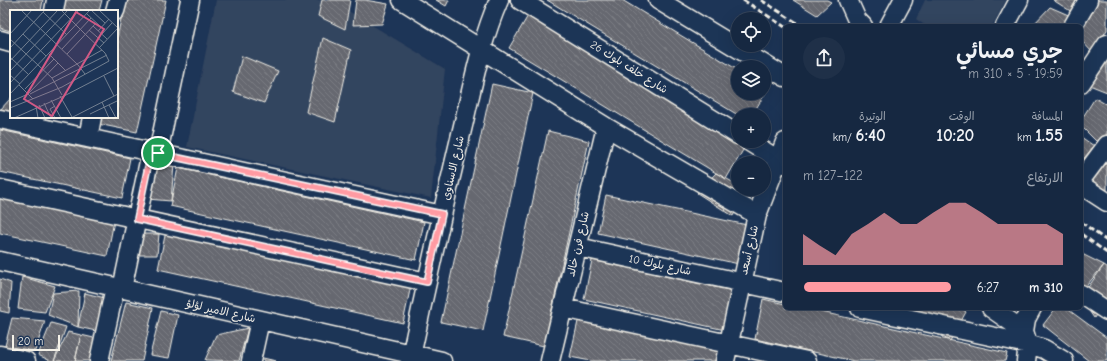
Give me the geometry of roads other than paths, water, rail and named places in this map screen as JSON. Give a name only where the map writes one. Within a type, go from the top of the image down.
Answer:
[{"type":"street","points":[[54,10],[56,0]]},
{"type":"street","points":[[115,10],[118,0]]},
{"type":"street","points":[[99,361],[155,153],[190,0]]},
{"type":"street","points":[[402,0],[606,127],[757,215]]},
{"type":"street","name":"شارع الاسناوى","points":[[410,358],[442,214],[482,49],[489,21],[498,0]]},
{"type":"street","name":"شارع خلف بلوك 26","points":[[520,0],[731,131]]},
{"type":"street","points":[[658,0],[783,75]]},
{"type":"street","points":[[848,0],[857,24]]},
{"type":"street","points":[[890,24],[903,0]]},
{"type":"street","points":[[1006,24],[1019,0]]},
{"type":"street","points":[[1074,24],[1088,0]]},
{"type":"street","points":[[0,40],[10,43]]},
{"type":"street","points":[[1083,80],[1107,44]]},
{"type":"street","points":[[88,138],[92,118]]},
{"type":"street","points":[[0,119],[29,121],[88,138],[442,214]]},
{"type":"street","name":"شارع فرن خالد","points":[[550,361],[606,127]]},
{"type":"street","points":[[1083,177],[1107,145]]},
{"type":"street","points":[[759,148],[781,162]]},
{"type":"street","name":"شارع أسعد","points":[[727,352],[757,215],[781,162],[783,152]]},
{"type":"street","points":[[1083,185],[1107,202]]},
{"type":"street","points":[[0,189],[427,282]]},
{"type":"street","name":"شارع بلوك 10","points":[[578,247],[783,292]]},
{"type":"street","name":"شارع الامير لؤلؤ","points":[[0,261],[260,320],[410,358],[442,361]]},
{"type":"street","points":[[1083,295],[1107,311]]},
{"type":"street","points":[[563,308],[727,352],[807,361]]},
{"type":"street","points":[[869,310],[1044,349],[1064,361]]},
{"type":"street","points":[[993,310],[1026,345]]},
{"type":"street","points":[[1026,345],[1026,319],[1031,310]]},
{"type":"street","points":[[251,361],[260,320]]},
{"type":"street","points":[[0,355],[26,361]]},
{"type":"railway","points":[[743,0],[783,26]]},
{"type":"railway","points":[[761,0],[799,24]]},
{"type":"railway","points":[[1083,223],[1107,241]]},
{"type":"railway","points":[[1083,235],[1107,253]]}]
